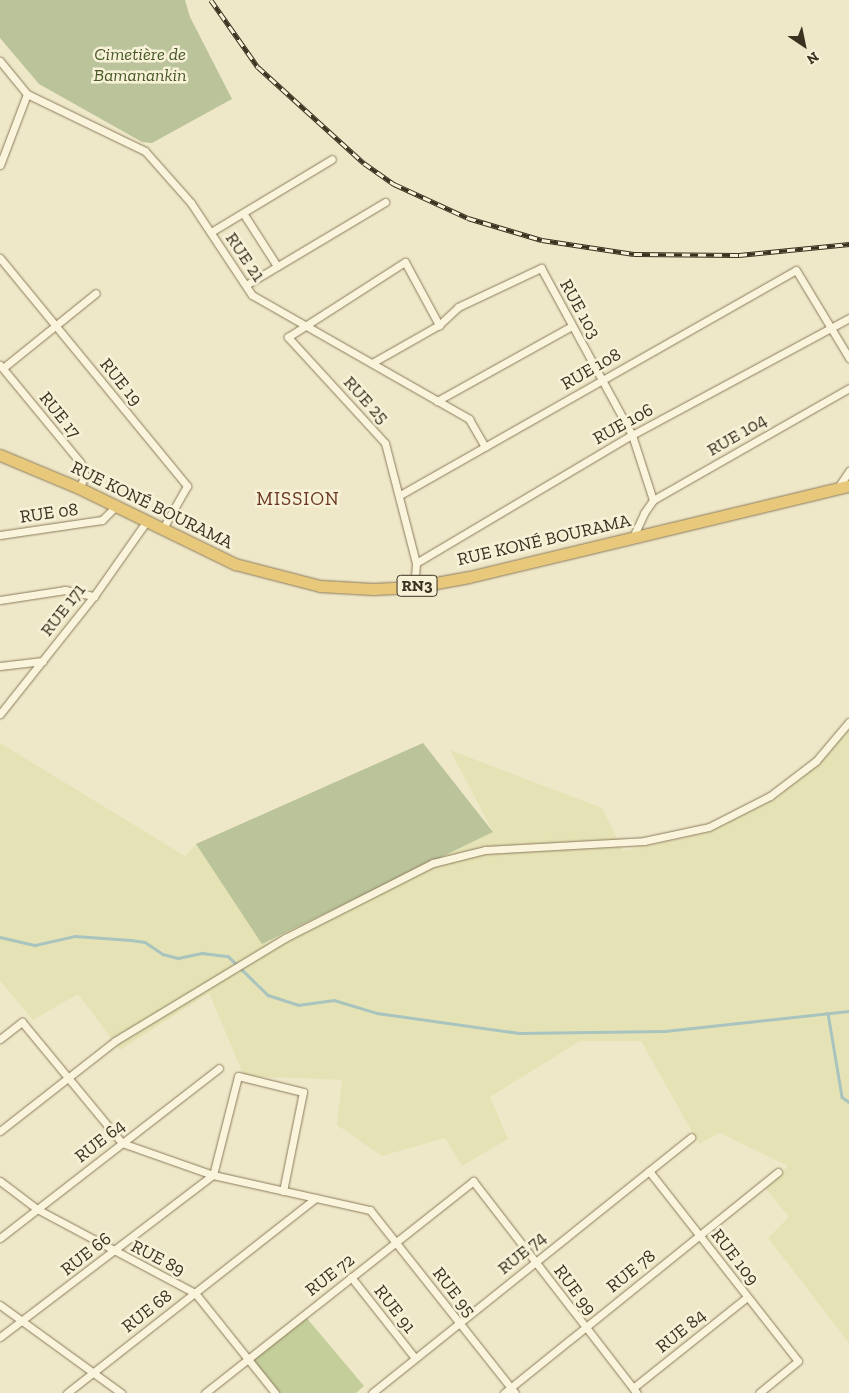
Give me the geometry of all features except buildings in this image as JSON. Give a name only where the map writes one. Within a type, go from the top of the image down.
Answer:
[{"type":"highway","name":"RUE KONÉ BOURAMA","points":[[0,455],[79,488],[235,564],[287,580],[329,587],[414,587],[469,577],[849,486]]},
{"type":"street","name":"RUE 21","points":[[0,61],[27,94],[145,152],[191,203],[252,295],[307,324],[469,419],[485,447]]},
{"type":"street","points":[[0,165],[27,94]]},
{"type":"street","points":[[211,232],[332,160]]},
{"type":"street","points":[[246,284],[385,202]]},
{"type":"street","points":[[243,213],[277,266]]},
{"type":"street","name":"RUE 19","points":[[0,258],[186,486],[162,530]]},
{"type":"street","points":[[307,324],[405,262],[439,325],[372,363]]},
{"type":"street","name":"RUE 103","points":[[439,325],[458,308],[540,268],[632,435],[653,500]]},
{"type":"street","name":"RUE 108","points":[[400,495],[796,270],[830,329]]},
{"type":"street","points":[[1,367],[96,293]]},
{"type":"street","name":"RUE 106","points":[[416,563],[632,435],[849,318]]},
{"type":"street","name":"RUE 25","points":[[307,324],[288,337],[385,443],[400,495],[416,563],[414,587]]},
{"type":"street","points":[[437,401],[572,326]]},
{"type":"street","points":[[830,329],[849,358]]},
{"type":"street","name":"RUE 17","points":[[1,367],[80,462],[84,476],[79,488]]},
{"type":"street","name":"RUE 104","points":[[634,538],[644,512],[653,500],[849,388]]},
{"type":"street","points":[[837,488],[849,471]]},
{"type":"street","name":"RUE 08","points":[[0,535],[102,520],[116,506]]},
{"type":"street","name":"RUE 171","points":[[0,714],[94,596],[146,522]]},
{"type":"street","points":[[0,600],[65,590],[94,596]]},
{"type":"street","points":[[0,666],[42,661]]},
{"type":"street","points":[[0,1131],[114,1041],[285,938],[433,863],[485,850],[644,841],[709,827],[770,796],[816,761],[849,722]]},
{"type":"street","points":[[0,1039],[22,1022],[122,1143],[213,1175],[316,1198]]},
{"type":"street","name":"RUE 64","points":[[0,1238],[219,1068]]},
{"type":"street","points":[[213,1175],[238,1076],[304,1092],[283,1190]]},
{"type":"street","name":"RUE 74","points":[[372,1393],[691,1137]]},
{"type":"street","name":"RUE 109","points":[[649,1171],[798,1362],[759,1393]]},
{"type":"street","name":"RUE 78","points":[[504,1393],[512,1390],[585,1328],[778,1172]]},
{"type":"street","name":"RUE 66","points":[[0,1337],[24,1321],[213,1175]]},
{"type":"street","name":"RUE 89","points":[[0,1181],[37,1209],[114,1252],[195,1293],[275,1393]]},
{"type":"street","name":"RUE 99","points":[[473,1181],[635,1391]]},
{"type":"street","name":"RUE 72","points":[[205,1393],[473,1181]]},
{"type":"street","name":"RUE 95","points":[[316,1198],[370,1210],[512,1390]]},
{"type":"street","name":"RUE 68","points":[[67,1393],[316,1198]]},
{"type":"street","name":"RUE 91","points":[[351,1277],[415,1358]]},
{"type":"street","name":"RUE 84","points":[[635,1391],[747,1297]]},
{"type":"street","points":[[0,1305],[95,1372],[121,1393]]},
{"type":"shaded area","points":[[849,724],[849,1343],[768,1238],[789,1217],[765,1188],[788,1166],[720,1133],[699,1144],[641,1041],[580,1041],[490,1097],[508,1139],[462,1166],[445,1138],[382,1156],[337,1125],[342,1080],[244,1076],[209,993],[120,1050],[78,994],[33,1020],[0,981],[0,743],[185,856],[196,844],[263,944],[493,832],[450,750],[602,808],[623,851],[707,833],[779,797]]},
{"type":"green space","name":"Cimetière de Bamanankin","points":[[0,0],[185,0],[190,17],[232,99],[152,143],[142,142],[39,84],[0,38]]},
{"type":"green space","points":[[423,743],[493,832],[262,944],[196,844]]},
{"type":"green space","points":[[305,1316],[364,1386],[356,1393],[274,1393],[249,1363]]},
{"type":"waterway","points":[[0,937],[35,945],[75,936],[131,940],[145,942],[163,954],[178,958],[202,953],[228,956],[268,995],[298,1005],[334,1000],[377,1013],[519,1033],[665,1031],[849,1011]]},
{"type":"waterway","points":[[828,1013],[842,1097],[849,1102]]},
{"type":"railway","points":[[211,0],[258,67],[364,163],[394,184],[468,218],[542,240],[634,254],[739,255],[849,244]]},
{"type":"district","name":"MISSION","points":[[298,499]]}]
